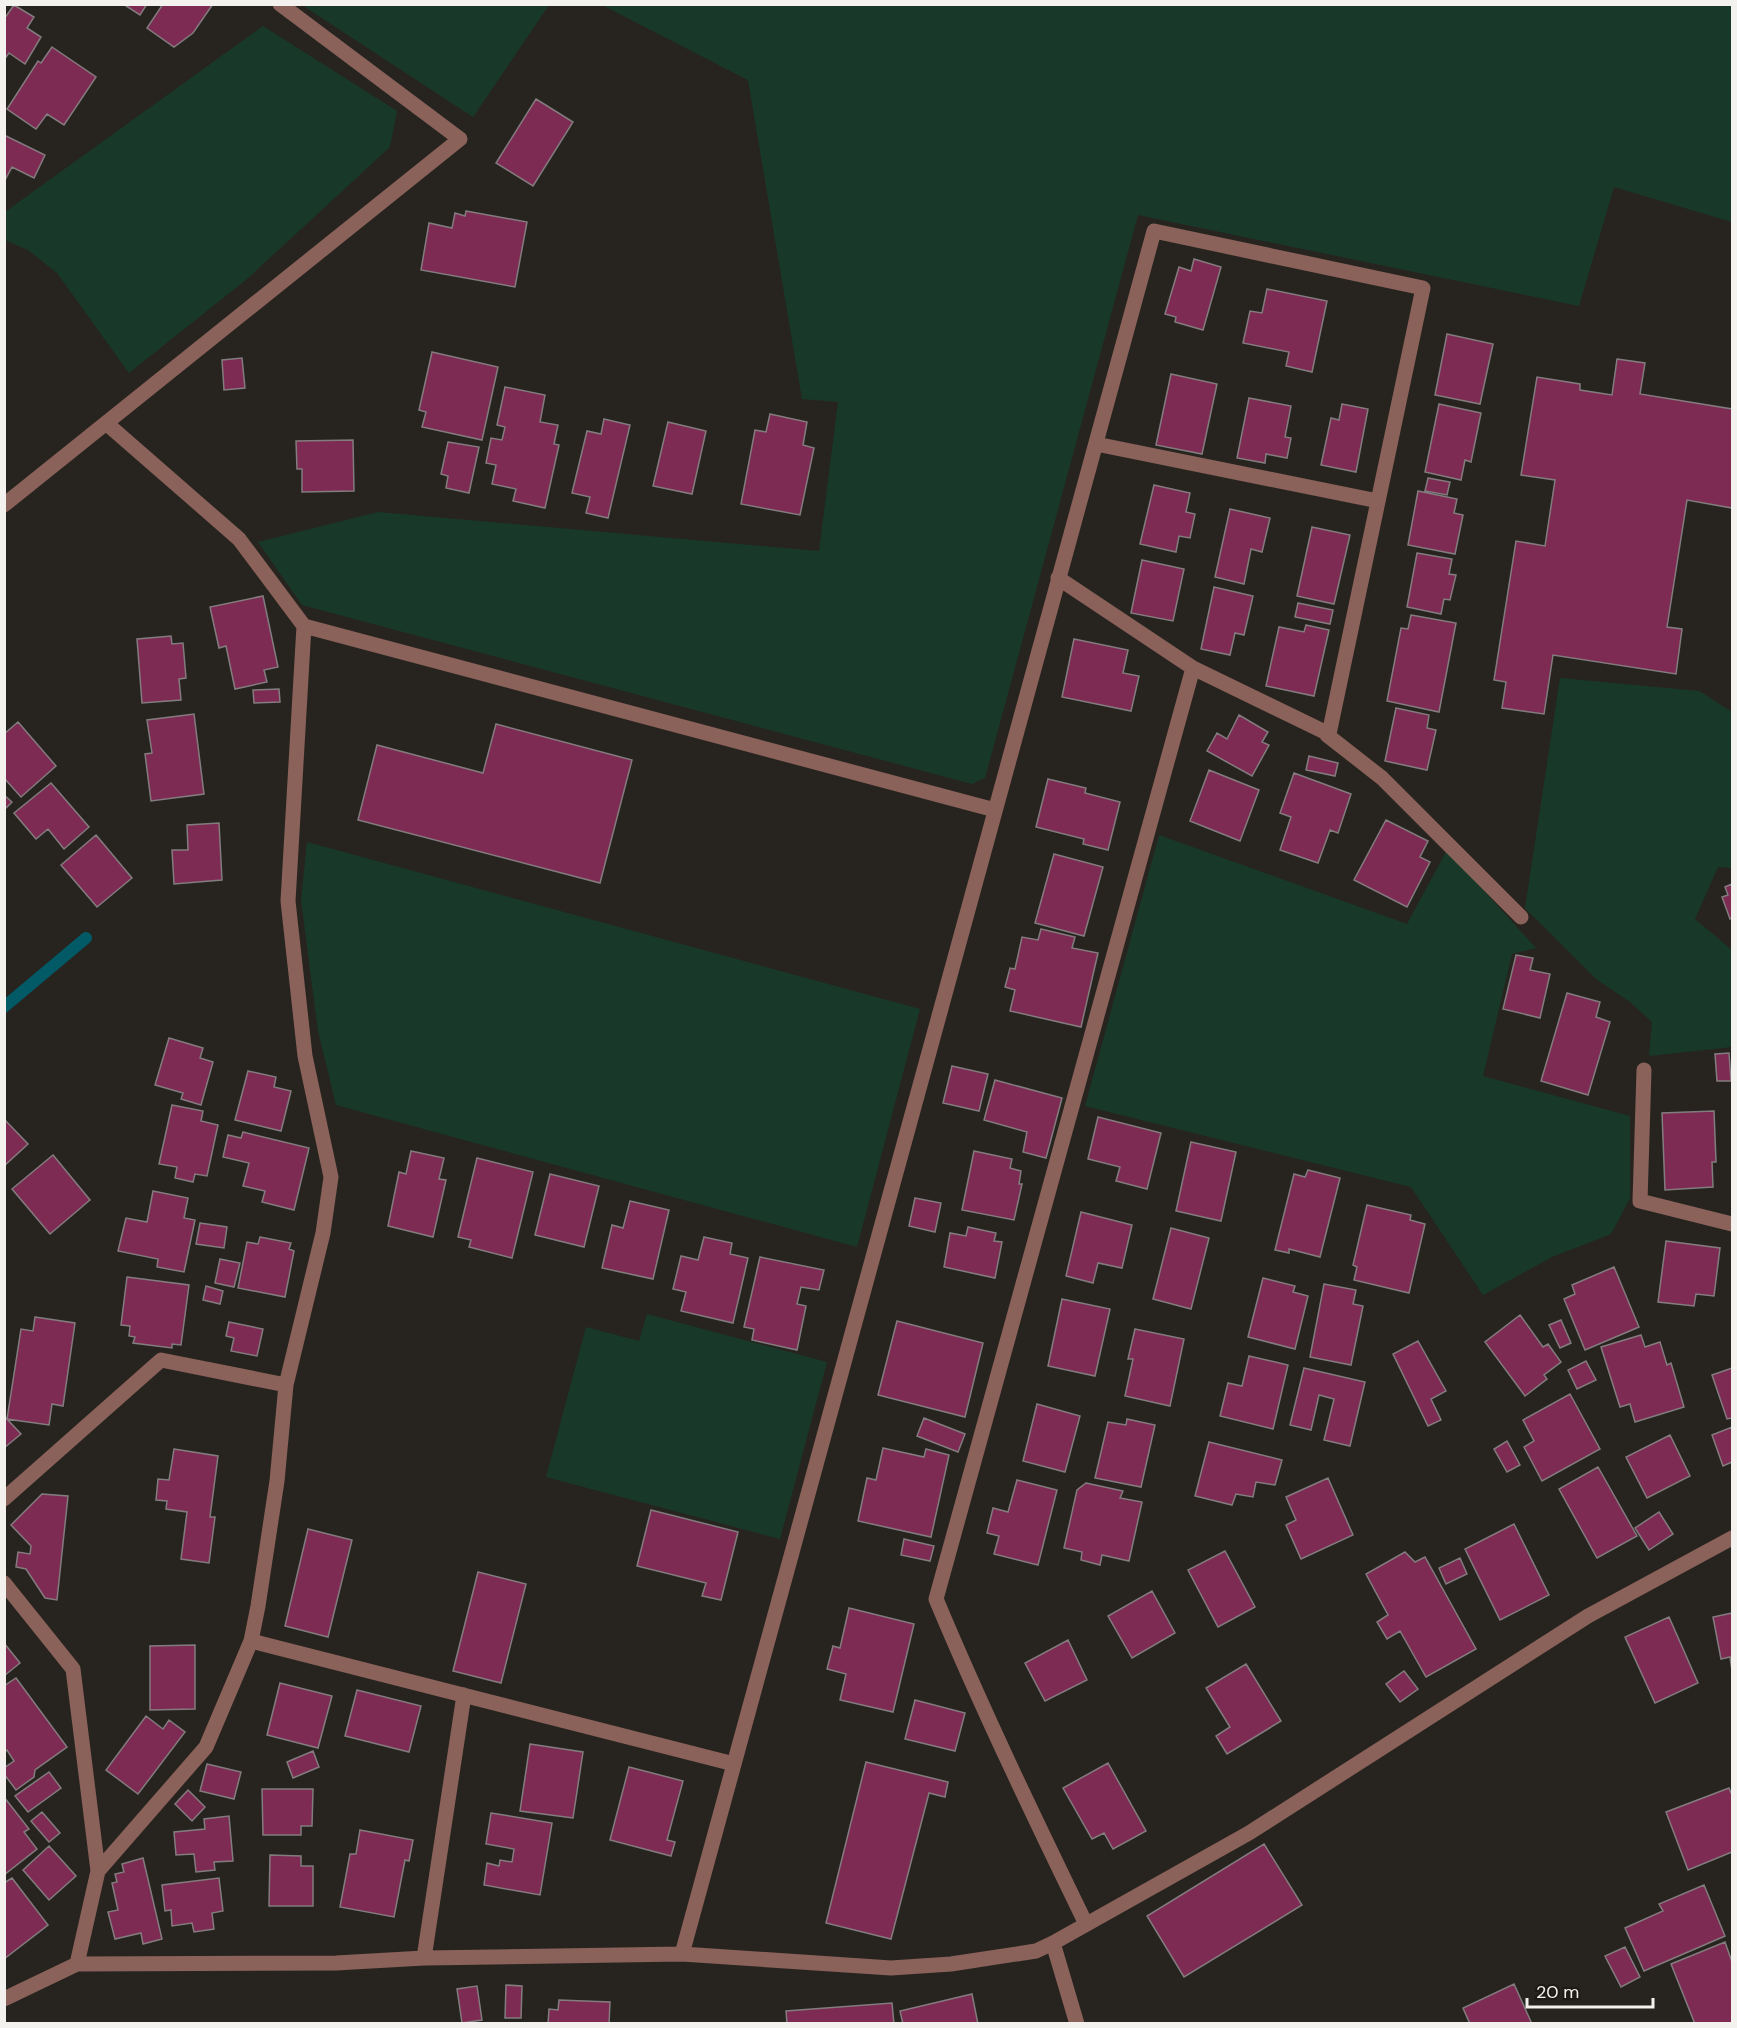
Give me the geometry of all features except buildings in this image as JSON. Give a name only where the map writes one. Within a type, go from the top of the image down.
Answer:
[{"type":"street","points":[[4,505],[460,139],[280,4]]},
{"type":"street","points":[[682,1954],[1154,231],[1423,288],[1327,735],[1382,778],[1521,917]]},
{"type":"street","points":[[106,423],[239,539],[304,626],[995,810]]},
{"type":"street","points":[[1096,444],[1378,501]]},
{"type":"street","points":[[1058,578],[1193,668],[1329,734]]},
{"type":"street","points":[[98,1871],[206,1747],[251,1641],[278,1481],[286,1385],[323,1233],[332,1177],[305,1056],[288,901],[304,626]]},
{"type":"street","points":[[1086,1924],[966,1672],[936,1599],[1193,668]]},
{"type":"street","points":[[1644,1070],[1640,1201],[1732,1224]]},
{"type":"street","points":[[4,1498],[160,1360],[286,1385]]},
{"type":"street","points":[[4,2000],[77,1964],[336,1964],[424,1958],[682,1954],[891,1968],[951,1964],[1036,1951],[1249,1833],[1588,1616],[1732,1538]]},
{"type":"street","points":[[4,1583],[73,1669],[98,1871],[77,1964]]},
{"type":"street","points":[[251,1641],[734,1764]]},
{"type":"street","points":[[424,1958],[464,1695]]},
{"type":"street","points":[[1053,1943],[1077,2024]]},
{"type":"green space","points":[[305,4],[549,5],[473,117],[305,7]]},
{"type":"green space","points":[[602,5],[1732,5],[1732,222],[1614,187],[1579,306],[1138,215],[985,778],[972,784],[302,605],[258,542],[378,512],[819,551],[838,402],[802,399],[748,80]]},
{"type":"green space","points":[[263,26],[397,111],[390,147],[247,279],[129,373],[57,273],[28,250],[5,240],[5,212]]},
{"type":"green space","points":[[1560,678],[1699,691],[1732,712],[1732,868],[1718,867],[1695,919],[1732,950],[1732,1047],[1649,1056],[1652,1022],[1630,1002],[1596,979],[1525,908]]},
{"type":"green space","points":[[1159,835],[1407,924],[1447,850],[1536,948],[1512,954],[1483,1076],[1630,1116],[1630,1198],[1611,1234],[1552,1257],[1483,1295],[1411,1187],[1085,1106]]},
{"type":"green space","points":[[307,842],[920,1009],[857,1247],[336,1105],[318,1031],[301,900]]},
{"type":"green space","points":[[647,1314],[827,1362],[780,1539],[546,1477],[586,1327],[639,1341]]},
{"type":"waterway","points":[[4,1007],[86,938]]}]
